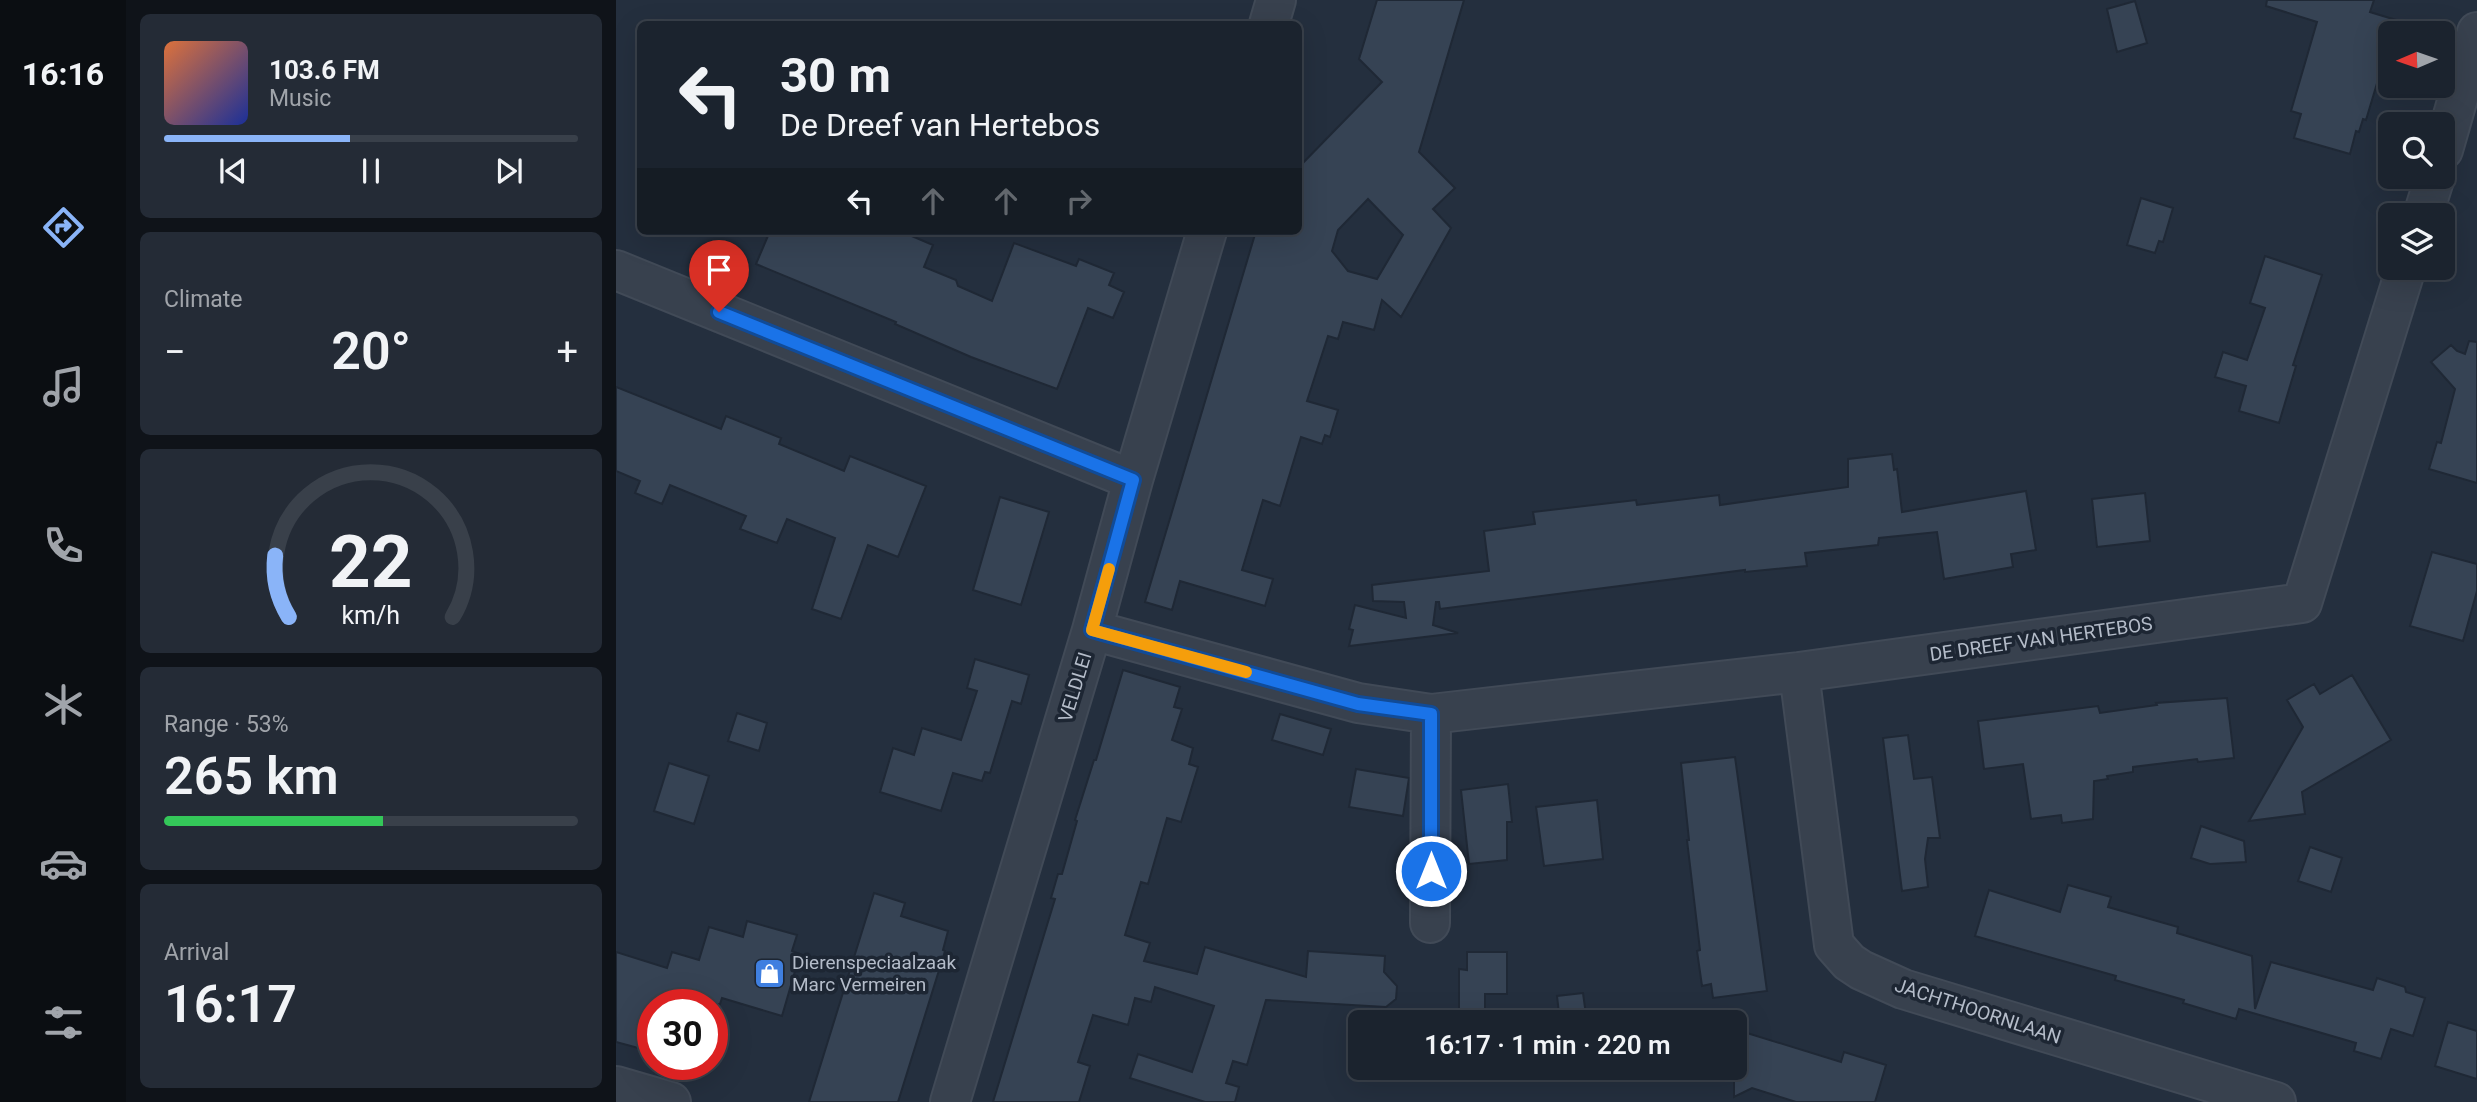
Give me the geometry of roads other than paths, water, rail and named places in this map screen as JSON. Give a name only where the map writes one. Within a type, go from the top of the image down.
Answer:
[{"type":"street","points":[[1270,21],[1276,0]]},
{"type":"street","points":[[2457,138],[2477,32]]},
{"type":"street","name":"VELDLEI","points":[[950,1102],[1092,630],[1133,480],[1206,235]]},
{"type":"street","points":[[616,270],[1133,480]]},
{"type":"street","name":"DE DREEF VAN HERTEBOS","points":[[1092,630],[1358,704],[1431,714],[1799,672],[2302,603],[2402,280]]},
{"type":"street","name":"JACHTHOORNLAAN","points":[[1799,672],[1834,945],[1849,962],[1903,989],[2276,1102]]},
{"type":"street","points":[[1430,923],[1431,714]]},
{"type":"street","points":[[616,1086],[671,1102]]},
{"type":"place","name":"Dierenspeciaalzaak Marc Vermeiren","points":[[769,973]]}]
